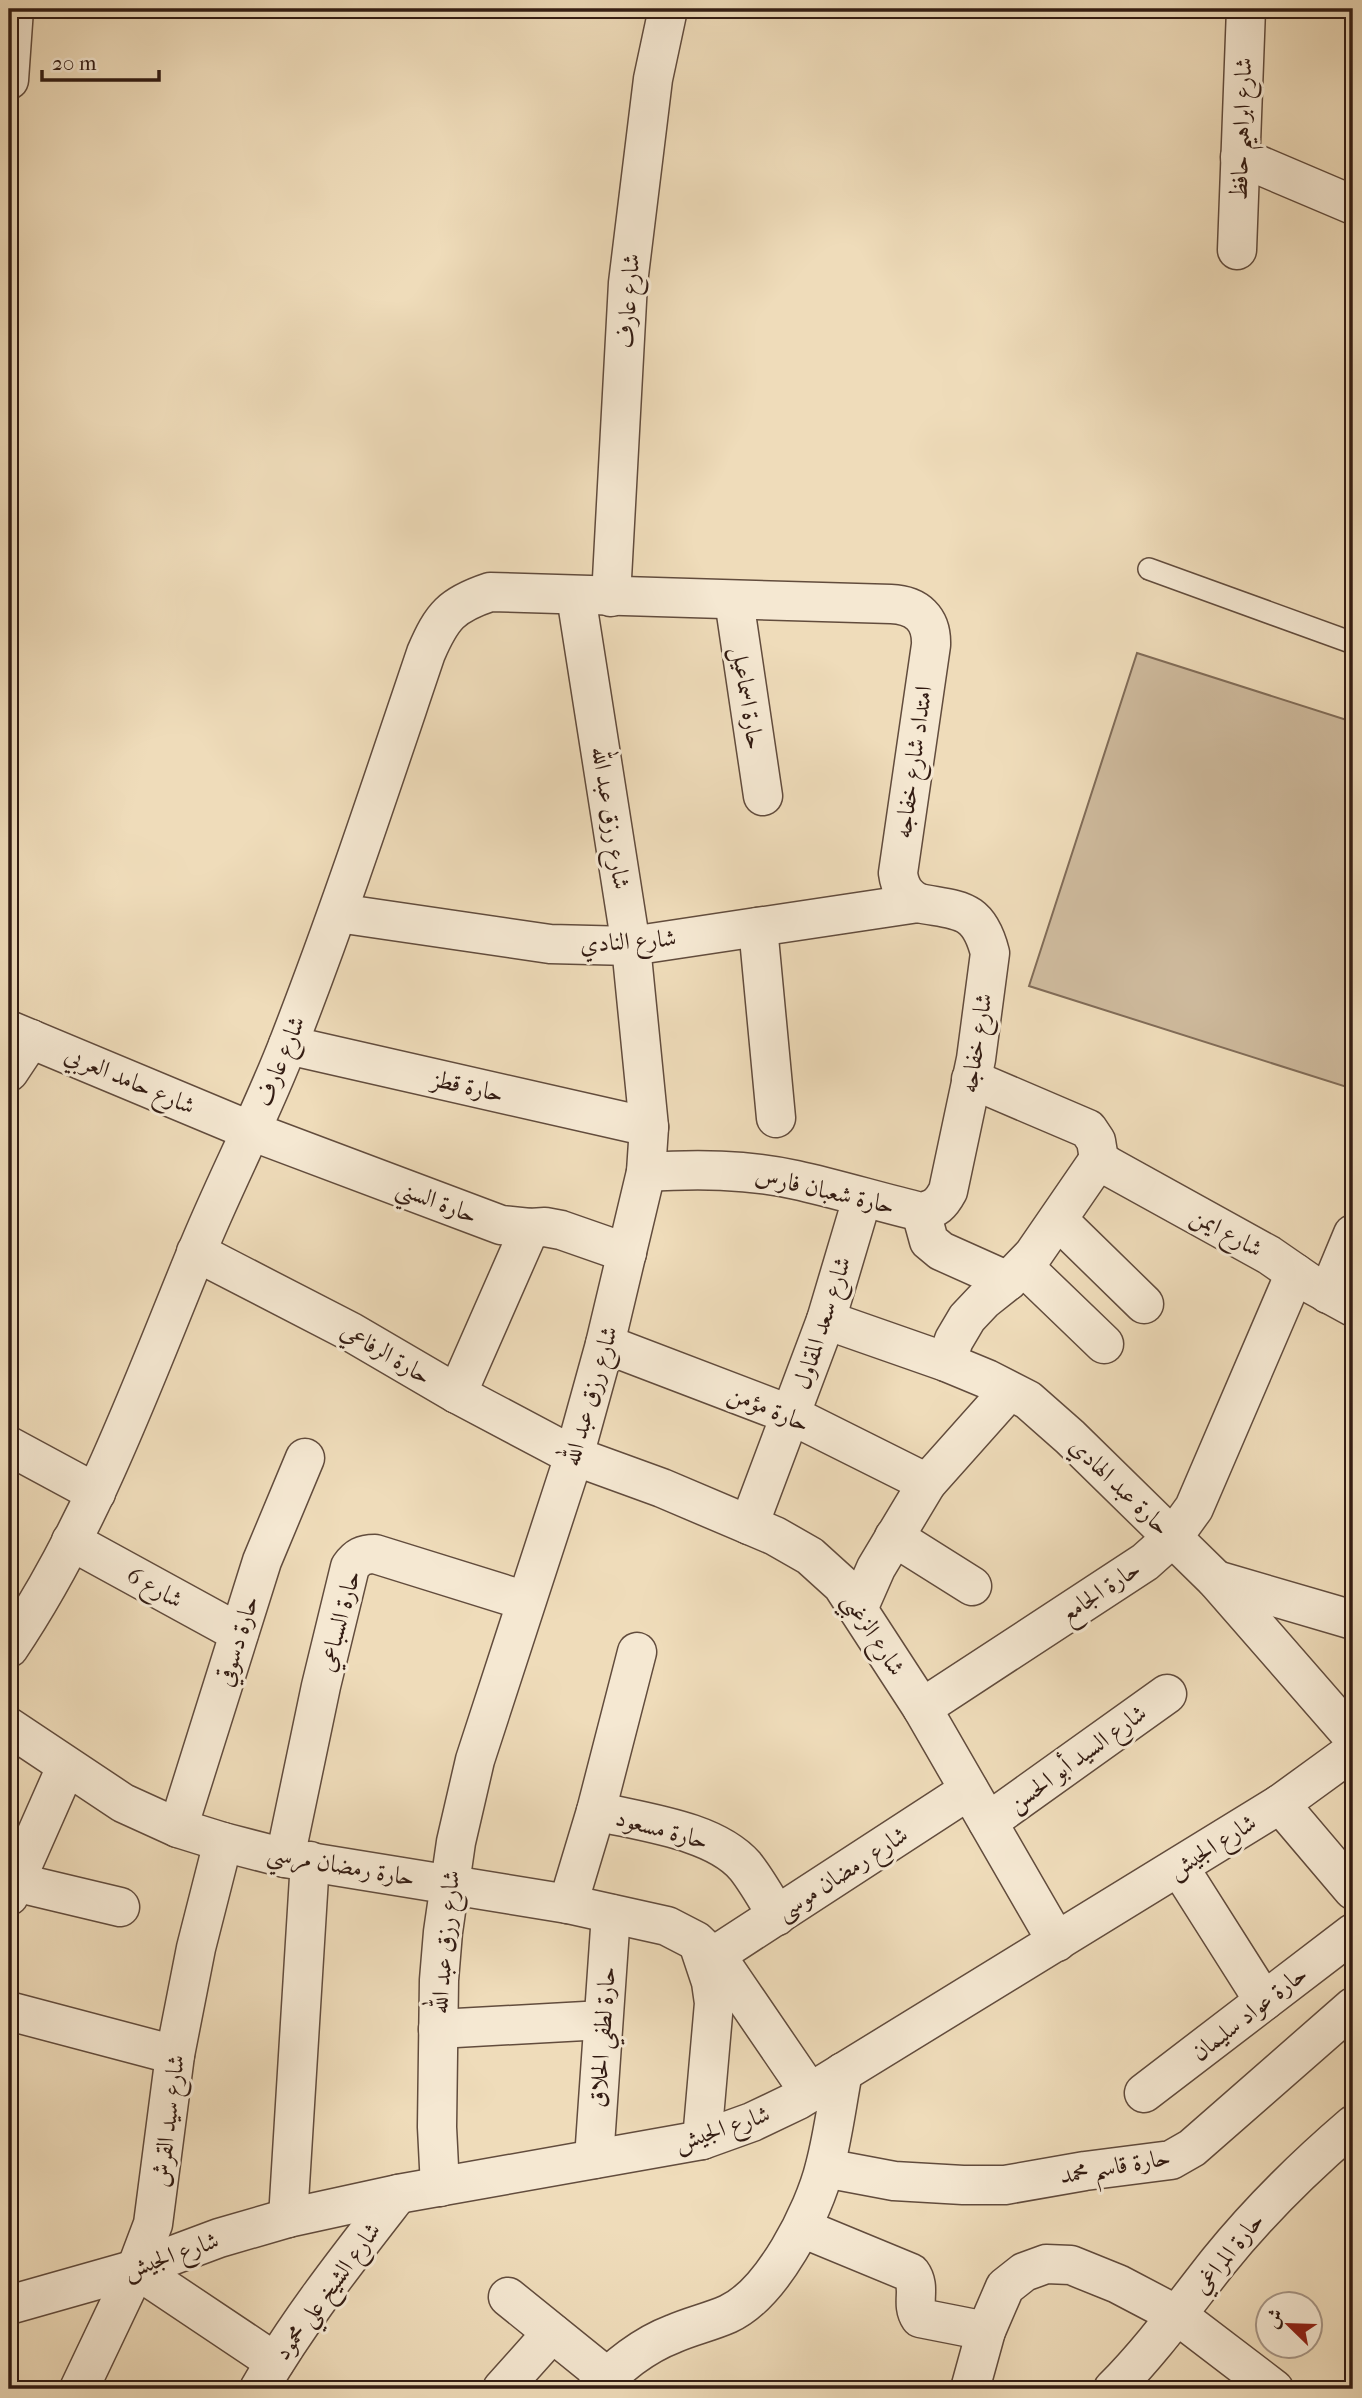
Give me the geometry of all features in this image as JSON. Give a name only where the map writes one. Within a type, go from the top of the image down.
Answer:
[{"type":"street","points":[[9,80],[14,9]]},
{"type":"street","name":"شارع عارف","points":[[594,596],[653,79],[668,9]]},
{"type":"street","name":"شارع ابراهيم حافظ","points":[[1237,250],[1246,9]]},
{"type":"street","points":[[1240,157],[1353,205]]},
{"type":"street","name":"شارع عارف","points":[[9,1648],[47,1587],[96,1493],[196,1252],[288,1045],[338,913],[426,653],[434,634],[447,615],[465,600],[490,592],[902,604],[922,614]]},
{"type":"street","name":"شارع رزق عبد الله","points":[[440,2187],[437,2126],[438,2029],[442,1944],[456,1842],[475,1760],[574,1456],[605,1344],[646,1172],[649,1127],[594,596]]},
{"type":"street","name":"حارة اسماعيل","points":[[734,600],[763,796]]},
{"type":"street","name":"امتداد شارع خفاجه","points":[[918,904],[907,896],[900,885],[898,873],[931,645],[928,623],[922,614]]},
{"type":"street","name":"شارع النادي","points":[[338,913],[550,944],[631,946],[918,904]]},
{"type":"street","name":"شارع خفاجه","points":[[918,904],[962,911],[979,925],[990,953],[971,1079],[948,1191],[941,1204],[920,1212]]},
{"type":"street","points":[[758,927],[776,1118]]},
{"type":"street","points":[[9,1072],[20,1034]]},
{"type":"street","name":"شارع حامد العربي","points":[[20,1034],[251,1131]]},
{"type":"street","name":"حارة قطز","points":[[288,1045],[649,1127]]},
{"type":"street","points":[[946,1362],[954,1340],[967,1318],[1015,1274],[1058,1220],[1099,1159],[1096,1141],[1088,1129],[971,1079]]},
{"type":"street","name":"حارة السني","points":[[251,1131],[501,1225],[561,1230],[627,1253]]},
{"type":"street","name":"شارع ايمن","points":[[1099,1159],[1269,1255],[1340,1301]]},
{"type":"street","name":"حارة شعبان فارس","points":[[646,1172],[741,1172],[795,1180],[920,1212]]},
{"type":"street","name":"شارع سعد المقاول","points":[[750,1525],[826,1320],[862,1199]]},
{"type":"street","points":[[920,1212],[929,1241],[940,1251],[1015,1274],[1104,1344]]},
{"type":"street","points":[[1058,1220],[1144,1304]]},
{"type":"street","points":[[457,1394],[530,1228]]},
{"type":"street","points":[[1340,1301],[1353,1234]]},
{"type":"street","name":"حارة الرفاعي","points":[[196,1252],[351,1332],[457,1394],[574,1456]]},
{"type":"street","name":"حارة الجامع","points":[[922,1708],[1145,1562],[1172,1537],[1194,1508],[1294,1273]]},
{"type":"street","name":"حارة عبد الهادي","points":[[826,1320],[946,1362],[1028,1400],[1070,1437],[1216,1580],[1353,1737]]},
{"type":"street","name":"حارة مؤمن","points":[[605,1344],[791,1415],[927,1483]]},
{"type":"street","points":[[858,1609],[894,1537],[927,1483],[1009,1391]]},
{"type":"street","points":[[9,1446],[96,1493]]},
{"type":"street","name":"شارع الزغبي","points":[[574,1456],[662,1488],[775,1536],[810,1556],[842,1585],[922,1708],[1057,1942]]},
{"type":"street","name":"حارة دسوقي","points":[[178,1828],[262,1561],[305,1458]]},
{"type":"street","points":[[894,1537],[972,1586]]},
{"type":"street","name":"شارع 6","points":[[71,1541],[239,1633]]},
{"type":"street","name":"حارة السباعي","points":[[288,2218],[298,1859],[321,1686],[350,1567],[360,1556],[375,1554],[526,1601]]},
{"type":"street","points":[[1216,1580],[1353,1620]]},
{"type":"street","points":[[568,1904],[596,1811],[637,1652]]},
{"type":"street","name":"شارع السيد أبو الحسن","points":[[988,1822],[1167,1694]]},
{"type":"street","name":"حارة رمضان مرسي","points":[[9,1727],[122,1803],[178,1828],[223,1842],[298,1859],[568,1904],[667,1926],[705,1949],[726,1970],[810,2093]]},
{"type":"street","name":"شارع الجيش","points":[[9,2305],[136,2269],[219,2238],[288,2218],[398,2194],[702,2140],[752,2123],[810,2093],[1179,1867],[1280,1804],[1353,1751]]},
{"type":"street","points":[[66,1767],[12,1889],[120,1907]]},
{"type":"street","name":"شارع رمضان موسى","points":[[705,1949],[777,1916],[969,1790]]},
{"type":"street","points":[[1280,1804],[1353,1890]]},
{"type":"street","name":"حارة مسعود","points":[[596,1811],[698,1835],[724,1847],[744,1866],[777,1916]]},
{"type":"street","name":"شارع سيد القرش","points":[[79,2389],[146,2246],[157,2204],[163,2139],[196,1948],[223,1842]]},
{"type":"street","points":[[1179,1867],[1264,2001]]},
{"type":"street","name":"حارة لطفي الحلاق","points":[[594,2160],[611,1914]]},
{"type":"street","name":"حارة عواد سليمان","points":[[1144,2093],[1353,1933]]},
{"type":"street","points":[[702,2140],[714,2003],[705,1949]]},
{"type":"street","name":"حارة قاسم محمد","points":[[825,2168],[894,2181],[1005,2185],[1085,2171],[1171,2161],[1192,2148],[1353,2007]]},
{"type":"street","points":[[9,2011],[176,2055]]},
{"type":"street","points":[[438,2029],[603,2020]]},
{"type":"street","points":[[508,2297],[552,2333],[606,2385],[630,2358],[670,2334],[731,2313],[768,2282],[802,2228],[825,2168],[843,2072]]},
{"type":"street","name":"حارة المراغي","points":[[1128,2384],[1177,2315],[1263,2209],[1353,2126]]},
{"type":"street","name":"شارع الشيخ علي محمود","points":[[267,2376],[321,2294],[398,2194]]},
{"type":"street","points":[[802,2228],[911,2273],[916,2282],[914,2306],[920,2318],[986,2331]]},
{"type":"street","points":[[970,2389],[986,2331],[1005,2287],[1024,2272],[1046,2264],[1070,2265],[1118,2284],[1177,2315],[1274,2389]]},
{"type":"street","points":[[136,2269],[267,2376]]},
{"type":"street","points":[[502,2389],[552,2333]]},
{"type":"lane","points":[[1149,569],[1353,643]]},
{"type":"shaded area","points":[[1137,653],[1353,722],[1353,1089],[1029,986]]}]
